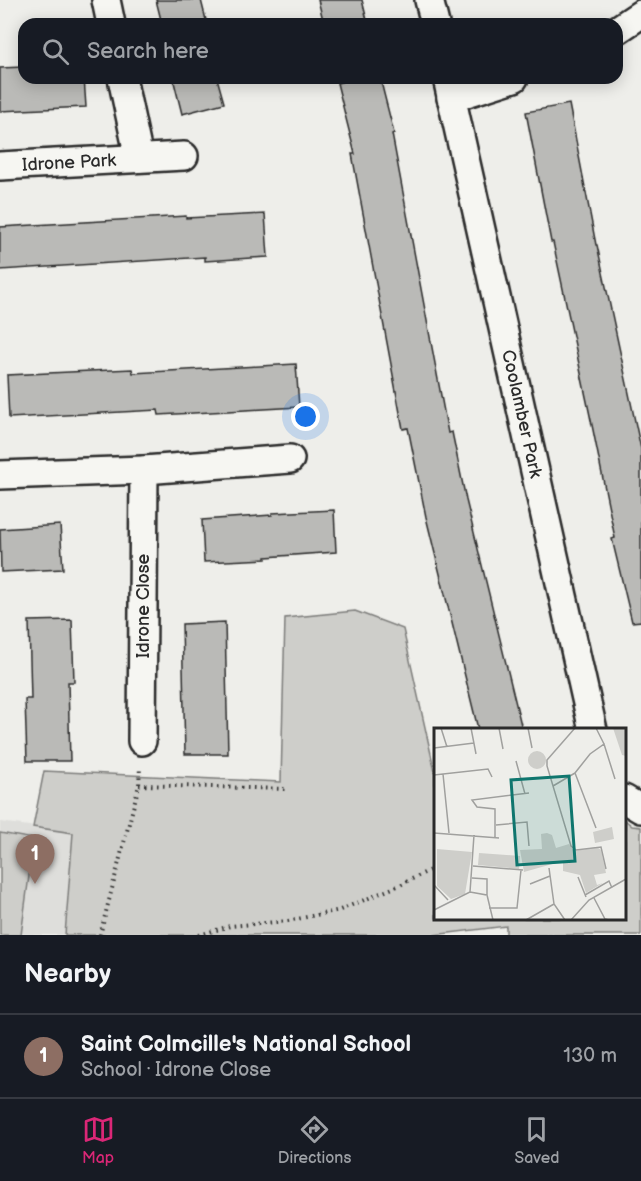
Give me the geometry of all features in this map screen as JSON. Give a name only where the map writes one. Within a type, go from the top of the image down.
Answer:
[{"type":"street","points":[[106,0],[110,18]]},
{"type":"street","points":[[429,0],[434,18]]},
{"type":"street","points":[[623,26],[641,14]]},
{"type":"street","name":"Idrone Park","points":[[123,84],[139,158]]},
{"type":"street","name":"Coolamber Park","points":[[500,84],[449,88],[593,728]]},
{"type":"street","name":"Idrone Park","points":[[0,166],[184,156]]},
{"type":"street","points":[[0,475],[144,470],[290,459]]},
{"type":"street","name":"Idrone Close","points":[[141,752],[144,470]]},
{"type":"street","points":[[626,800],[641,809]]},
{"type":"path","points":[[100,935],[139,785],[141,752]]},
{"type":"path","points":[[139,785],[287,789]]},
{"type":"path","points":[[199,935],[230,926],[288,921],[340,910],[400,885],[434,868]]},
{"type":"shaded area","points":[[355,611],[403,629],[434,768],[434,920],[626,920],[626,821],[632,826],[641,827],[641,935],[506,935],[506,926],[433,935],[65,935],[73,833],[33,827],[44,771],[281,782],[285,618]]},
{"type":"shaded area","points":[[0,822],[73,832],[65,935],[0,935]]},
{"type":"shaded area","points":[[0,833],[34,839],[21,935],[0,935]]},
{"type":"building","points":[[156,0],[201,0],[206,18],[160,18]]},
{"type":"building","points":[[318,0],[362,0],[366,18],[322,18]]},
{"type":"building","points":[[18,67],[18,84],[84,84],[86,107],[0,111],[0,68]]},
{"type":"building","points":[[174,84],[219,84],[224,103],[182,114]]},
{"type":"building","points":[[337,84],[382,84],[394,133],[392,134],[448,433],[452,432],[466,500],[522,728],[478,728],[426,517],[408,428],[403,429],[352,154],[355,154]]},
{"type":"building","points":[[569,104],[596,245],[641,449],[641,621],[632,622],[612,539],[615,538],[553,242],[551,242],[526,112]]},
{"type":"building","points":[[265,214],[268,257],[205,261],[205,257],[0,270],[0,227],[186,216],[186,218]]},
{"type":"building","points":[[296,364],[299,407],[159,415],[158,410],[9,418],[7,375],[132,369],[133,373]]},
{"type":"building","points":[[334,510],[336,552],[204,562],[202,520]]},
{"type":"building","points":[[60,525],[63,569],[1,572],[0,529]]},
{"type":"building","points":[[72,620],[74,682],[68,682],[70,761],[27,761],[25,699],[31,699],[29,621]]},
{"type":"building","points":[[225,622],[228,754],[185,754],[182,624]]},
{"type":"place","name":"Saint Colmcille's National School","points":[[35,884]]}]
